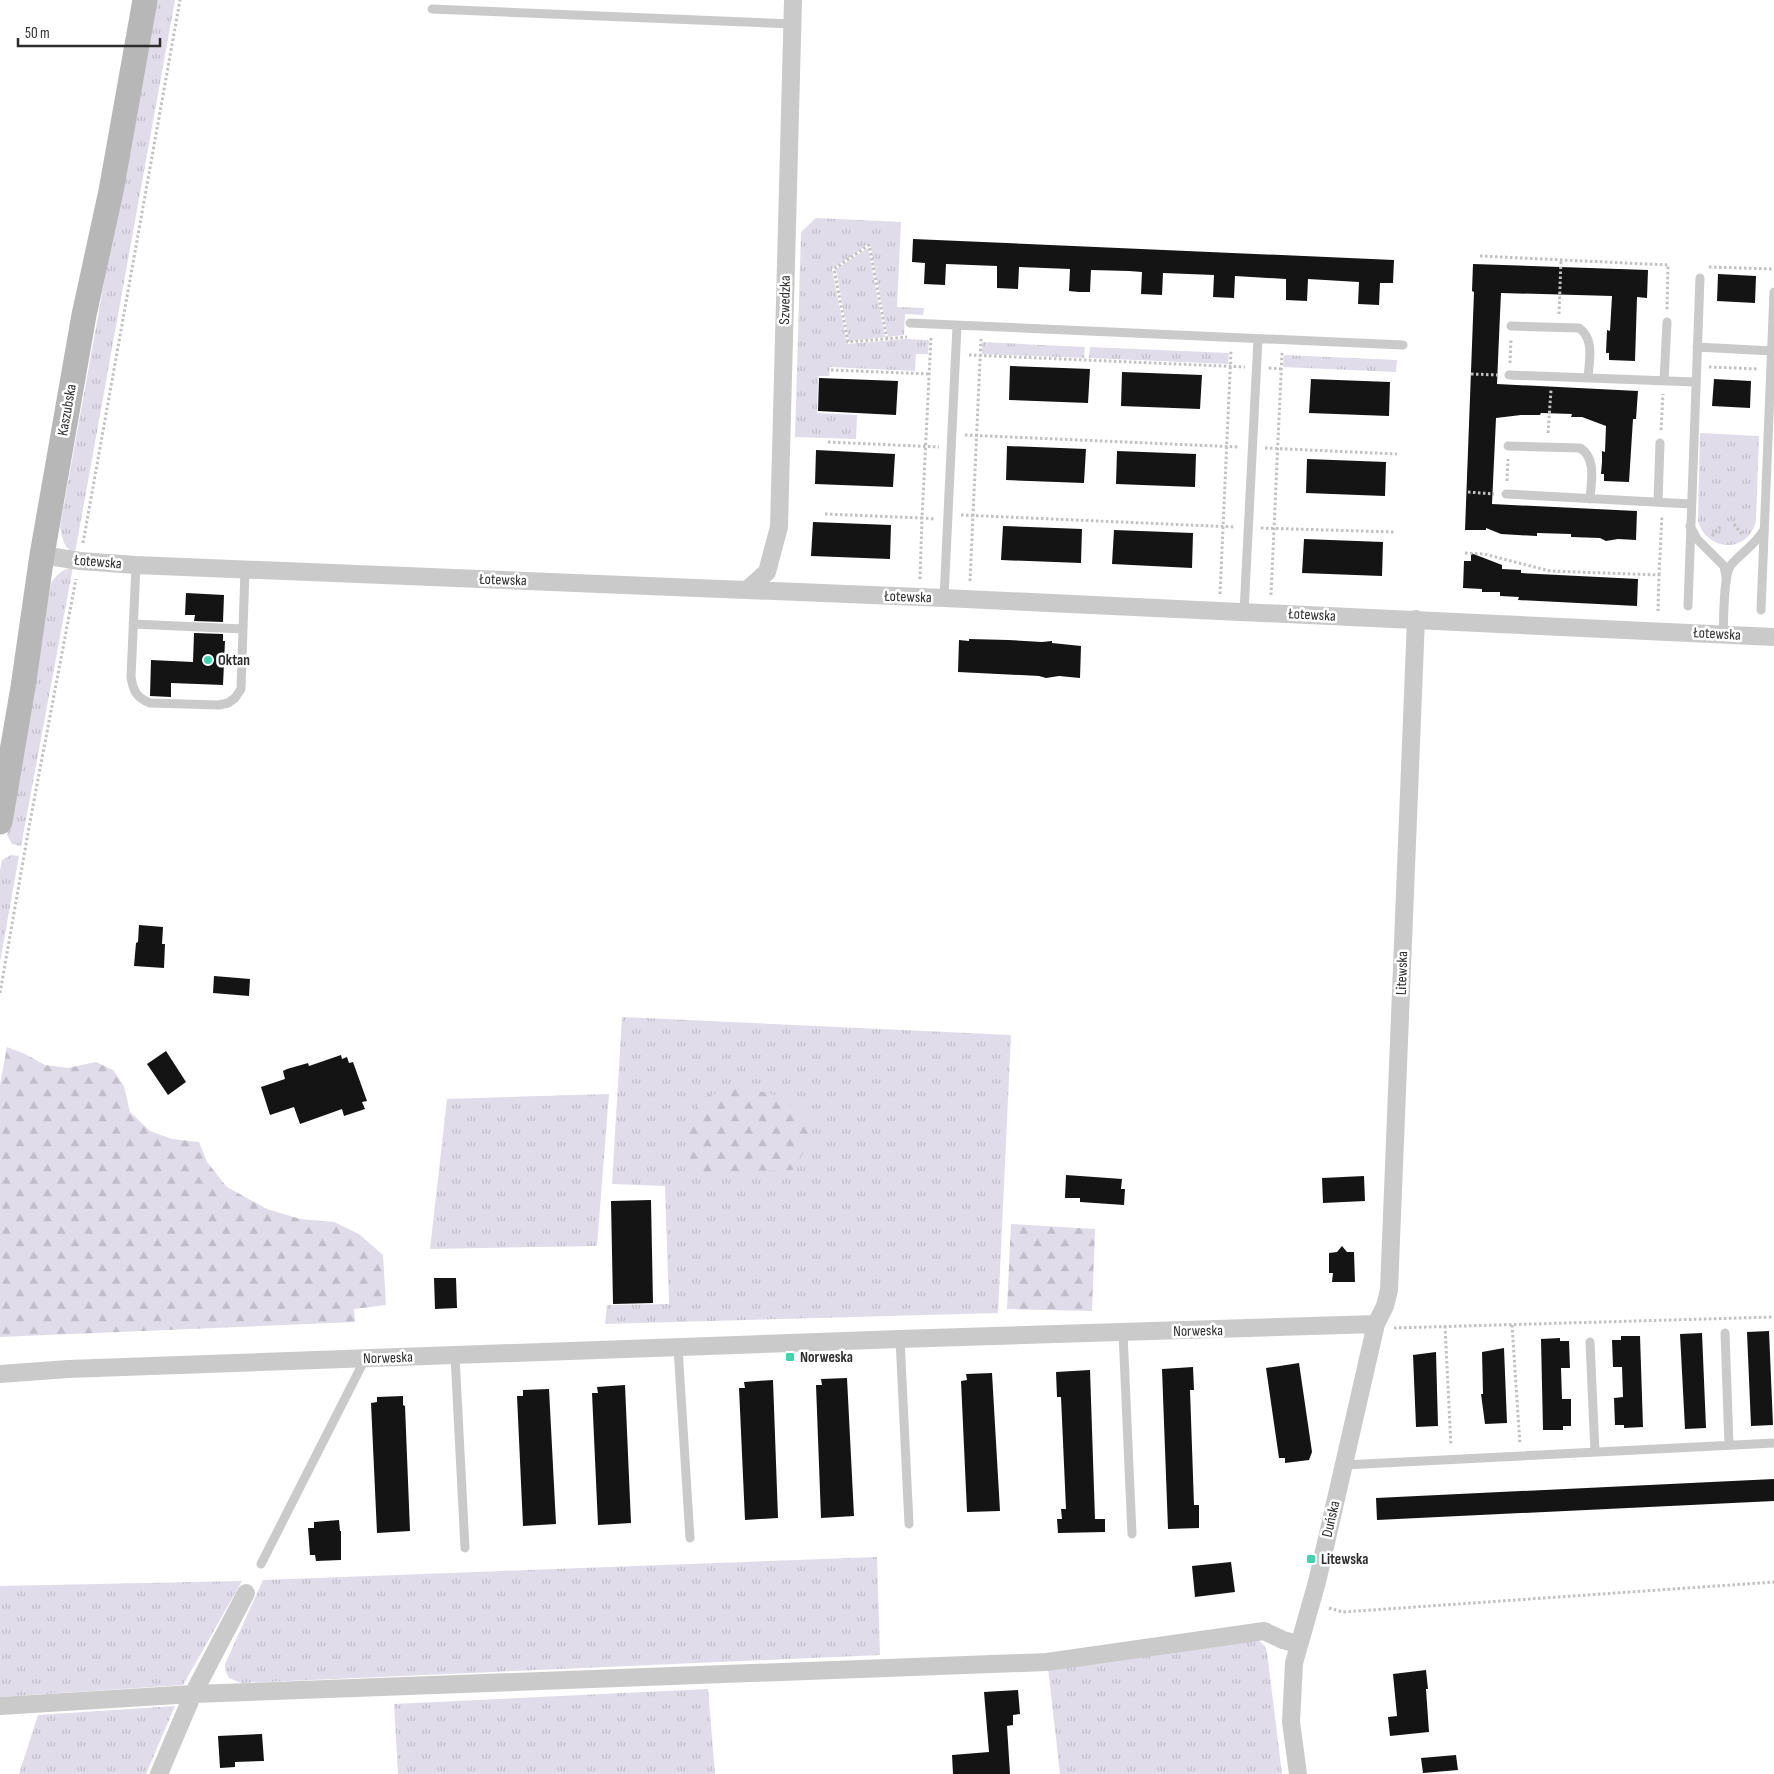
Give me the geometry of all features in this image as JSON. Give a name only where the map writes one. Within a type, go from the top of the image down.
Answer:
[{"type":"main road","name":"Kaszubska","points":[[0,822],[23,687],[42,555],[84,315],[111,191],[145,0]]},
{"type":"street","name":"Szwedzka","points":[[747,590],[768,572],[778,527],[793,0]]},
{"type":"street","name":"Łotewska","points":[[42,555],[80,561],[136,565],[944,598],[1774,637]]},
{"type":"street","name":"Litewska","points":[[1384,1326],[1384,1306],[1389,1290],[1416,619]]},
{"type":"street","name":"Norweska","points":[[0,1374],[68,1369],[900,1339],[1384,1326]]},
{"type":"street","name":"Duńska","points":[[1298,1774],[1291,1709],[1294,1663],[1311,1604],[1344,1465],[1384,1326]]},
{"type":"street","points":[[159,1774],[193,1694],[246,1593]]},
{"type":"street","points":[[0,1706],[193,1694],[1046,1662],[1264,1631],[1283,1640],[1298,1644]]},
{"type":"lane","points":[[432,9],[792,24]]},
{"type":"lane","points":[[1688,606],[1700,278]]},
{"type":"lane","points":[[1761,610],[1764,528],[1770,507],[1771,370],[1774,292]]},
{"type":"lane","points":[[1664,381],[1666,322]]},
{"type":"lane","points":[[910,323],[1403,345]]},
{"type":"lane","points":[[944,598],[957,326]]},
{"type":"lane","points":[[1512,326],[1579,328],[1588,337],[1590,345],[1588,378]]},
{"type":"lane","points":[[1244,612],[1258,339]]},
{"type":"lane","points":[[1697,347],[1772,351]]},
{"type":"lane","points":[[1509,375],[1696,382]]},
{"type":"lane","points":[[1660,443],[1660,503]]},
{"type":"lane","points":[[1508,446],[1580,448],[1585,451],[1591,464],[1590,499]]},
{"type":"lane","points":[[1506,494],[1691,504]]},
{"type":"lane","points":[[1690,526],[1697,539],[1724,566],[1726,577],[1723,634]]},
{"type":"lane","points":[[1726,577],[1730,566],[1757,540],[1764,528]]},
{"type":"lane","points":[[136,565],[131,677],[136,694],[140,699],[150,703],[219,705],[228,703],[235,698],[241,689],[245,570]]},
{"type":"lane","points":[[134,624],[243,629]]},
{"type":"lane","points":[[1123,1332],[1132,1534]]},
{"type":"lane","points":[[1725,1333],[1729,1445]]},
{"type":"lane","points":[[900,1339],[910,1524]]},
{"type":"lane","points":[[1590,1342],[1595,1452]]},
{"type":"lane","points":[[678,1348],[690,1538]]},
{"type":"lane","points":[[455,1356],[465,1548]]},
{"type":"lane","points":[[260,1564],[365,1359]]},
{"type":"lane","points":[[1344,1465],[1774,1443]]},
{"type":"path","points":[[0,992],[30,817],[80,561],[180,0]]},
{"type":"path","points":[[887,339],[869,245],[834,269],[848,342],[913,338]]},
{"type":"path","points":[[1480,256],[1668,264],[1666,322]]},
{"type":"path","points":[[1558,328],[1561,260]]},
{"type":"path","points":[[1700,278],[1700,267],[1774,269]]},
{"type":"path","points":[[920,579],[931,324]]},
{"type":"path","points":[[1471,374],[1509,375],[1512,326]]},
{"type":"path","points":[[970,581],[981,327]]},
{"type":"path","points":[[922,338],[930,339]]},
{"type":"path","points":[[1220,594],[1231,338]]},
{"type":"path","points":[[1270,595],[1282,340]]},
{"type":"path","points":[[956,355],[1256,368]]},
{"type":"path","points":[[1696,366],[1771,370]]},
{"type":"path","points":[[831,370],[929,374]]},
{"type":"path","points":[[1547,447],[1552,377]]},
{"type":"path","points":[[1660,443],[1664,381]]},
{"type":"path","points":[[976,436],[1227,446]]},
{"type":"path","points":[[828,442],[926,446]]},
{"type":"path","points":[[1468,492],[1506,494],[1508,446]]},
{"type":"path","points":[[1277,449],[1396,454]]},
{"type":"path","points":[[1658,611],[1660,503]]},
{"type":"path","points":[[825,514],[922,518]]},
{"type":"path","points":[[973,516],[1248,528]]},
{"type":"path","points":[[1274,529],[1394,532]]},
{"type":"path","points":[[1465,553],[1484,554],[1550,571],[1659,575]]},
{"type":"path","points":[[1384,1326],[1512,1325],[1774,1317]]},
{"type":"path","points":[[1512,1325],[1520,1456]]},
{"type":"path","points":[[1445,1326],[1452,1459]]},
{"type":"path","points":[[1311,1604],[1343,1612],[1774,1582]]},
{"type":"green space","points":[[155,0],[175,0],[75,553],[66,546],[60,527]]},
{"type":"green space","points":[[816,218],[901,222],[897,307],[924,308],[923,315],[905,314],[904,335],[888,337],[870,243],[832,269],[847,344],[904,339],[929,340],[928,354],[916,354],[915,371],[830,367],[829,376],[818,376],[817,413],[857,415],[856,439],[795,437],[801,232]]},
{"type":"green space","points":[[868,248],[885,337],[849,341],[836,269]]},
{"type":"green space","points":[[982,342],[1085,347],[1084,358],[982,354]]},
{"type":"green space","points":[[1090,347],[1229,353],[1228,364],[1089,358]]},
{"type":"green space","points":[[1284,355],[1397,360],[1396,372],[1283,367]]},
{"type":"green space","points":[[1700,433],[1759,436],[1756,521],[1752,532],[1737,544],[1727,545],[1710,539],[1698,521]]},
{"type":"green space","points":[[73,567],[21,846],[12,844],[7,835],[51,583],[60,573]]},
{"type":"green space","points":[[11,855],[19,856],[0,962],[0,871],[2,860]]},
{"type":"green space","points":[[622,1017],[1011,1035],[998,1313],[605,1324],[607,1305],[669,1304],[665,1186],[612,1184]]},
{"type":"green space","points":[[7,1047],[45,1065],[68,1068],[96,1062],[113,1070],[124,1086],[130,1112],[150,1131],[172,1139],[199,1142],[207,1162],[227,1187],[267,1209],[300,1219],[334,1222],[359,1234],[383,1255],[386,1305],[354,1309],[355,1322],[0,1337],[0,1085]]},
{"type":"green space","points":[[743,1087],[775,1095],[811,1121],[811,1139],[794,1170],[694,1172],[685,1142],[699,1098]]},
{"type":"green space","points":[[609,1094],[597,1246],[430,1249],[447,1099]]},
{"type":"green space","points":[[1011,1224],[1095,1229],[1092,1311],[1007,1309]]},
{"type":"green space","points":[[877,1557],[880,1655],[241,1683],[229,1678],[225,1670],[225,1664],[263,1580]]},
{"type":"green space","points":[[242,1581],[183,1685],[0,1697],[0,1586]]},
{"type":"green space","points":[[1258,1640],[1265,1646],[1267,1652],[1282,1774],[1060,1774],[1048,1668]]},
{"type":"green space","points":[[708,1689],[715,1774],[398,1774],[394,1704]]},
{"type":"green space","points":[[175,1706],[146,1774],[19,1774],[38,1715]]},
{"type":"building","points":[[913,239],[1394,260],[1393,283],[1380,283],[1379,305],[1358,304],[1359,282],[1308,279],[1307,301],[1286,300],[1286,279],[1235,276],[1234,298],[1213,297],[1214,275],[1163,273],[1162,295],[1141,294],[1142,272],[1129,271],[1091,270],[1090,292],[1079,292],[1069,291],[1070,269],[1019,267],[1018,289],[997,288],[997,266],[946,264],[945,285],[924,284],[925,263],[912,262]]},
{"type":"building","points":[[1473,264],[1648,270],[1647,298],[1637,297],[1635,361],[1609,360],[1609,353],[1606,353],[1607,330],[1610,331],[1612,296],[1501,293],[1499,337],[1497,384],[1638,391],[1636,419],[1633,419],[1629,482],[1604,481],[1604,474],[1601,474],[1602,451],[1605,452],[1606,426],[1582,417],[1571,417],[1572,414],[1541,413],[1540,415],[1496,418],[1492,504],[1637,511],[1636,540],[1618,539],[1606,541],[1600,538],[1571,537],[1571,534],[1537,533],[1537,536],[1501,534],[1486,528],[1486,530],[1465,530],[1474,292],[1472,291]]},
{"type":"building","points":[[1718,274],[1756,276],[1755,303],[1717,301]]},
{"type":"building","points":[[1010,366],[1090,369],[1088,403],[1009,400]]},
{"type":"building","points":[[1122,372],[1202,375],[1200,409],[1121,406]]},
{"type":"building","points":[[819,378],[898,381],[896,415],[818,411]]},
{"type":"building","points":[[1311,379],[1390,382],[1389,416],[1309,413]]},
{"type":"building","points":[[1714,379],[1751,381],[1750,408],[1712,406]]},
{"type":"building","points":[[1007,446],[1086,449],[1084,483],[1006,480]]},
{"type":"building","points":[[816,450],[895,454],[893,487],[815,484]]},
{"type":"building","points":[[1117,451],[1196,454],[1195,487],[1116,484]]},
{"type":"building","points":[[1307,459],[1386,462],[1385,496],[1306,493]]},
{"type":"building","points":[[813,522],[891,525],[890,559],[811,556]]},
{"type":"building","points":[[1003,526],[1082,529],[1081,563],[1001,560]]},
{"type":"building","points":[[1114,530],[1193,533],[1192,568],[1112,564]]},
{"type":"building","points":[[1304,539],[1383,542],[1382,576],[1302,573]]},
{"type":"building","points":[[1471,553],[1502,565],[1502,569],[1521,570],[1521,573],[1638,579],[1637,606],[1518,600],[1519,597],[1500,596],[1500,592],[1482,592],[1482,589],[1463,588],[1464,561],[1471,561]]},
{"type":"building","points":[[186,593],[224,595],[223,622],[194,621],[195,615],[185,615]]},
{"type":"building","points":[[194,633],[223,634],[223,641],[225,641],[223,685],[171,683],[171,697],[150,696],[151,660],[193,662]]},
{"type":"building","points":[[969,639],[1052,641],[1052,643],[1081,646],[1080,678],[1059,676],[1046,678],[1039,676],[958,672],[959,640],[969,641]]},
{"type":"building","points":[[139,925],[163,927],[162,944],[165,944],[164,968],[134,966]]},
{"type":"building","points":[[214,976],[250,979],[249,996],[213,993]]},
{"type":"building","points":[[166,1051],[186,1082],[168,1095],[147,1064]]},
{"type":"building","points":[[341,1055],[342,1059],[347,1057],[349,1063],[353,1062],[367,1101],[362,1102],[365,1109],[344,1116],[342,1109],[300,1124],[294,1107],[270,1115],[261,1087],[285,1079],[283,1071],[287,1069],[308,1063],[309,1066]]},
{"type":"building","points":[[1066,1175],[1122,1179],[1121,1189],[1125,1189],[1124,1205],[1080,1202],[1080,1198],[1065,1198]]},
{"type":"building","points":[[1364,1176],[1365,1201],[1323,1203],[1322,1178]]},
{"type":"building","points":[[651,1200],[653,1303],[613,1304],[611,1201]]},
{"type":"building","points":[[1342,1246],[1347,1252],[1354,1252],[1355,1282],[1332,1282],[1333,1273],[1329,1273],[1329,1253],[1337,1252]]},
{"type":"building","points":[[434,1278],[456,1278],[457,1308],[435,1309]]},
{"type":"building","points":[[1769,1331],[1773,1425],[1751,1426],[1747,1332]]},
{"type":"building","points":[[1702,1333],[1706,1428],[1685,1429],[1680,1334]]},
{"type":"building","points":[[1621,1336],[1640,1336],[1643,1427],[1624,1428],[1624,1425],[1615,1425],[1614,1398],[1623,1397],[1622,1367],[1613,1367],[1612,1340],[1621,1340]]},
{"type":"building","points":[[1560,1338],[1560,1341],[1569,1341],[1570,1368],[1561,1368],[1562,1399],[1571,1399],[1571,1426],[1563,1426],[1563,1430],[1543,1430],[1541,1339]]},
{"type":"building","points":[[1504,1348],[1507,1423],[1485,1424],[1481,1394],[1483,1394],[1482,1352]]},
{"type":"building","points":[[1436,1352],[1438,1426],[1416,1427],[1413,1355]]},
{"type":"building","points":[[1299,1363],[1312,1452],[1309,1460],[1285,1463],[1285,1458],[1279,1458],[1266,1368]]},
{"type":"building","points":[[1193,1367],[1194,1390],[1190,1390],[1194,1505],[1199,1505],[1199,1528],[1168,1529],[1162,1369]]},
{"type":"building","points":[[1090,1370],[1095,1519],[1105,1519],[1105,1532],[1058,1533],[1057,1519],[1062,1519],[1061,1509],[1066,1509],[1061,1397],[1057,1397],[1056,1372]]},
{"type":"building","points":[[992,1373],[1000,1511],[967,1512],[961,1381],[967,1380],[966,1374]]},
{"type":"building","points":[[847,1378],[854,1516],[821,1518],[816,1385],[822,1385],[821,1379]]},
{"type":"building","points":[[773,1380],[778,1518],[745,1520],[739,1388],[745,1388],[744,1382]]},
{"type":"building","points":[[625,1385],[631,1523],[598,1525],[592,1393],[598,1393],[597,1387]]},
{"type":"building","points":[[549,1389],[556,1524],[523,1526],[517,1396],[523,1396],[523,1390]]},
{"type":"building","points":[[403,1396],[410,1531],[377,1533],[371,1403],[377,1402],[377,1397]]},
{"type":"building","points":[[1774,1479],[1774,1501],[1377,1520],[1376,1498]]},
{"type":"building","points":[[339,1520],[341,1560],[316,1561],[315,1555],[310,1555],[308,1528],[314,1528],[314,1522]]},
{"type":"building","points":[[1231,1562],[1235,1592],[1195,1597],[1192,1566]]},
{"type":"building","points":[[1426,1670],[1429,1732],[1390,1736],[1388,1717],[1397,1716],[1393,1674]]},
{"type":"building","points":[[1018,1690],[1020,1714],[1013,1715],[1013,1725],[1007,1726],[1010,1774],[953,1774],[952,1755],[989,1752],[984,1692]]},
{"type":"building","points":[[262,1734],[264,1761],[235,1762],[235,1767],[220,1768],[218,1736]]},
{"type":"building","points":[[1456,1755],[1458,1770],[1423,1773],[1421,1758]]},
{"type":"place","name":"Oktan","points":[[208,660]]},
{"type":"place","name":"Norweska","points":[[790,1357]]},
{"type":"place","name":"Litewska","points":[[1311,1559]]}]
